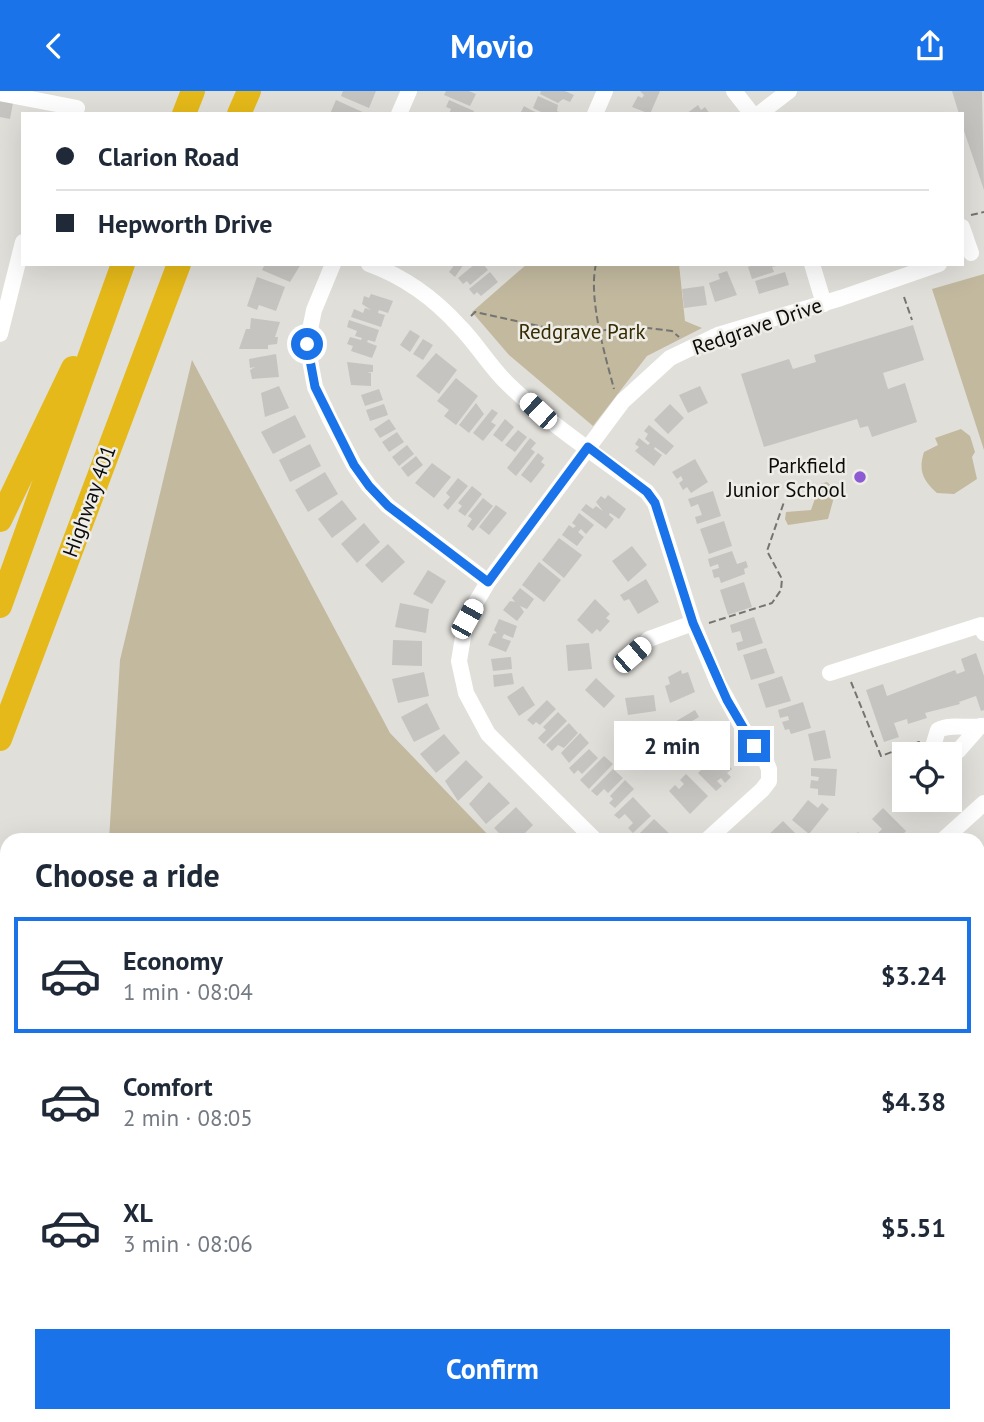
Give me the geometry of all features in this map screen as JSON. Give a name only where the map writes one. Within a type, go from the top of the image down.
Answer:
[{"type":"highway","points":[[185,112],[193,91]]},
{"type":"highway","points":[[240,112],[249,91]]},
{"type":"highway","name":"Highway 401","points":[[0,739],[178,266]]},
{"type":"highway","points":[[0,520],[119,275]]},
{"type":"highway","points":[[0,606],[119,275]]},
{"type":"street","points":[[400,112],[409,91]]},
{"type":"street","points":[[596,112],[605,91]]},
{"type":"street","points":[[734,91],[750,112]]},
{"type":"street","points":[[762,112],[789,91]]},
{"type":"street","points":[[0,93],[77,108],[76,112]]},
{"type":"street","points":[[964,232],[973,253]]},
{"type":"street","points":[[0,334],[21,250]]},
{"type":"street","points":[[333,266],[314,310],[307,344],[315,387],[330,419],[354,465],[381,499],[488,582]]},
{"type":"street","points":[[374,266],[430,297],[459,325],[507,384],[647,492],[655,503],[694,625],[727,700],[769,769],[769,781],[762,790],[715,833]]},
{"type":"street","points":[[813,266],[824,304]]},
{"type":"street","name":"Redgrave Drive","points":[[588,833],[488,734],[466,693],[459,661],[467,619],[488,582],[623,401],[657,369],[690,348],[718,335],[824,304],[933,266]]},
{"type":"street","points":[[632,655],[649,639],[694,625]]},
{"type":"street","points":[[838,671],[981,625],[984,633]]},
{"type":"street","points":[[934,742],[938,730],[946,726],[982,726]]},
{"type":"street","points":[[962,744],[982,726]]},
{"type":"street","points":[[951,833],[984,803]]},
{"type":"path","points":[[964,217],[984,212]]},
{"type":"path","points":[[596,266],[594,283],[601,332],[614,389],[623,401]]},
{"type":"path","points":[[904,297],[912,320]]},
{"type":"path","points":[[459,325],[475,312],[570,333],[631,327],[672,331],[690,348]]},
{"type":"path","points":[[694,625],[772,603],[778,597],[782,579],[767,551],[784,502]]},
{"type":"path","points":[[838,671],[866,717],[881,756],[892,752]]},
{"type":"path","points":[[866,717],[872,713]]},
{"type":"path","points":[[961,812],[965,820]]},
{"type":"green space","name":"Redgrave Park","points":[[525,266],[679,266],[685,321],[702,328],[647,356],[593,426],[509,355],[472,312]]},
{"type":"green space","points":[[984,274],[984,450],[932,289]]},
{"type":"green space","points":[[192,360],[390,733],[486,833],[109,833],[120,660]]},
{"type":"green space","points":[[961,429],[970,436],[975,452],[972,457],[977,479],[954,494],[937,493],[923,475],[924,452],[938,445],[935,438]]},
{"type":"green space","points":[[827,482],[836,490],[828,519],[788,525],[786,512],[811,510],[820,484]]},
{"type":"building","points":[[343,91],[376,91],[369,108],[341,96]]},
{"type":"building","points":[[446,91],[469,91],[476,94],[470,106],[444,95]]},
{"type":"building","points":[[541,91],[565,91],[574,95],[570,102],[563,99],[558,103],[540,94]]},
{"type":"building","points":[[640,91],[660,91],[651,112],[632,107],[638,96],[642,98],[644,95]]},
{"type":"building","points":[[952,91],[982,91],[984,190],[964,131],[964,112],[958,112]]},
{"type":"building","points":[[538,96],[558,105],[559,112],[541,112],[533,108]]},
{"type":"building","points":[[336,100],[363,112],[331,112]]},
{"type":"building","points":[[449,100],[474,111],[450,112],[451,109],[446,107]]},
{"type":"building","points":[[0,101],[13,103],[10,119],[0,117]]},
{"type":"building","points":[[698,105],[701,110],[705,107],[709,112],[689,112]]},
{"type":"building","points":[[524,106],[536,112],[521,112]]},
{"type":"building","points":[[264,266],[300,266],[290,282],[262,270]]},
{"type":"building","points":[[454,266],[463,266],[455,277],[449,272]]},
{"type":"building","points":[[473,266],[485,266],[488,270],[470,285],[467,281],[463,284],[458,278]]},
{"type":"building","points":[[776,266],[772,267],[774,272],[752,279],[748,267]]},
{"type":"building","points":[[727,271],[737,295],[715,302],[709,283],[720,279],[718,274]]},
{"type":"building","points":[[490,272],[498,282],[481,296],[477,292],[474,295],[469,289]]},
{"type":"building","points":[[785,272],[789,285],[759,294],[755,281]]},
{"type":"building","points":[[257,277],[285,287],[276,311],[259,305],[257,310],[247,306]]},
{"type":"building","points":[[704,286],[707,305],[684,308],[682,289]]},
{"type":"building","points":[[371,294],[393,301],[388,313],[379,310],[378,313],[385,315],[381,327],[351,317],[354,309],[363,313],[365,308],[371,310],[362,304],[364,296],[369,298]]},
{"type":"building","points":[[251,318],[280,322],[275,337],[278,337],[277,344],[268,345],[268,349],[239,349],[246,329],[250,329]]},
{"type":"building","points":[[349,320],[379,330],[375,342],[367,342],[377,346],[372,358],[351,351],[353,346],[347,344],[350,337],[362,338],[355,336],[357,331],[347,327]]},
{"type":"building","points":[[913,325],[924,360],[883,373],[888,389],[905,383],[917,422],[872,437],[868,426],[860,428],[857,419],[764,447],[741,374],[789,359],[793,369],[816,362],[814,355]]},
{"type":"building","points":[[410,330],[420,336],[410,352],[400,345]]},
{"type":"building","points":[[423,339],[433,345],[423,360],[413,354]]},
{"type":"building","points":[[436,353],[457,370],[439,394],[416,376]]},
{"type":"building","points":[[276,354],[279,377],[252,379],[250,370],[255,367],[250,368],[249,359]]},
{"type":"building","points":[[347,362],[373,365],[373,372],[367,372],[371,373],[371,386],[351,385]]},
{"type":"building","points":[[456,378],[478,396],[456,425],[444,416],[449,410],[437,401]]},
{"type":"building","points":[[279,386],[289,408],[265,417],[261,393]]},
{"type":"building","points":[[700,386],[708,403],[688,413],[679,395]]},
{"type":"building","points":[[379,389],[383,400],[365,406],[361,395]]},
{"type":"building","points":[[476,403],[484,414],[469,433],[459,425]]},
{"type":"building","points":[[384,404],[388,415],[370,421],[366,410]]},
{"type":"building","points":[[670,404],[684,418],[668,434],[654,420]]},
{"type":"building","points":[[492,409],[498,413],[491,422],[496,425],[483,441],[473,433]]},
{"type":"building","points":[[295,415],[306,437],[273,454],[261,432]]},
{"type":"building","points":[[389,419],[396,429],[380,438],[374,429]]},
{"type":"building","points":[[505,419],[514,427],[502,442],[493,435]]},
{"type":"building","points":[[649,425],[674,446],[666,455],[655,447],[662,455],[654,466],[635,451],[639,447],[635,444],[639,438],[648,445],[650,443],[645,439],[648,434],[644,431]]},
{"type":"building","points":[[518,430],[527,437],[515,452],[505,445]]},
{"type":"building","points":[[397,432],[404,442],[389,452],[382,442]]},
{"type":"building","points":[[530,438],[536,443],[531,449],[535,452],[516,476],[507,468]]},
{"type":"building","points":[[310,444],[321,466],[290,482],[279,460]]},
{"type":"building","points":[[407,445],[414,454],[399,466],[392,457]]},
{"type":"building","points":[[538,453],[544,458],[541,462],[545,465],[531,483],[521,475]]},
{"type":"building","points":[[416,456],[423,465],[408,477],[401,468]]},
{"type":"building","points":[[695,459],[708,482],[691,493],[687,487],[683,490],[679,483],[683,480],[681,476],[677,479],[672,472]]},
{"type":"building","points":[[432,463],[451,477],[434,498],[415,483]]},
{"type":"building","points":[[325,472],[338,494],[308,512],[295,490]]},
{"type":"building","points":[[458,478],[468,486],[448,510],[443,505],[450,497],[446,493]]},
{"type":"building","points":[[472,486],[482,494],[465,516],[458,511],[462,506],[458,503]]},
{"type":"building","points":[[713,491],[721,516],[697,524],[695,517],[702,515],[698,504],[691,507],[688,499]]},
{"type":"building","points":[[608,495],[626,509],[619,519],[610,513],[614,519],[606,529],[581,510],[586,504],[603,511],[596,502],[601,496],[605,499]]},
{"type":"building","points":[[483,498],[493,506],[473,531],[467,526],[472,519],[468,516]]},
{"type":"building","points":[[342,500],[357,519],[332,538],[318,519]]},
{"type":"building","points":[[496,505],[507,513],[489,535],[479,527]]},
{"type":"building","points":[[579,513],[594,525],[586,534],[581,529],[578,532],[584,537],[577,546],[562,535],[569,525],[573,528],[576,526],[572,523]]},
{"type":"building","points":[[724,521],[732,546],[709,554],[700,529]]},
{"type":"building","points":[[364,523],[380,542],[357,563],[341,544]]},
{"type":"building","points":[[559,538],[582,555],[564,578],[542,560]]},
{"type":"building","points":[[388,544],[405,562],[382,583],[365,565]]},
{"type":"building","points":[[632,546],[647,565],[628,582],[612,561]]},
{"type":"building","points":[[732,551],[737,564],[746,561],[748,567],[744,569],[745,574],[721,583],[719,577],[714,578],[712,570],[719,568],[718,564],[710,567],[708,559]]},
{"type":"building","points":[[539,562],[561,580],[544,602],[522,585]]},
{"type":"building","points":[[428,570],[446,581],[432,604],[413,594]]},
{"type":"building","points":[[646,579],[659,602],[638,614],[629,599],[624,601],[620,595]]},
{"type":"building","points":[[744,582],[752,607],[728,615],[720,590]]},
{"type":"building","points":[[520,588],[534,599],[527,609],[520,606],[524,612],[517,621],[503,610],[510,601],[515,602],[512,598]]},
{"type":"building","points":[[595,599],[610,614],[606,618],[610,621],[600,632],[597,629],[592,634],[577,620]]},
{"type":"building","points":[[400,603],[429,609],[426,633],[395,627]]},
{"type":"building","points":[[754,617],[763,643],[738,651],[736,643],[743,641],[740,631],[732,633],[730,625]]},
{"type":"building","points":[[499,619],[517,626],[513,638],[504,634],[502,638],[511,641],[506,652],[488,645],[493,634],[497,633],[494,630]]},
{"type":"building","points":[[393,640],[422,641],[422,666],[392,665]]},
{"type":"building","points":[[589,643],[592,669],[568,671],[566,645]]},
{"type":"building","points":[[766,648],[775,673],[751,680],[743,655]]},
{"type":"building","points":[[976,653],[984,676],[984,710],[981,711],[976,696],[959,702],[960,704],[925,713],[927,718],[908,724],[907,719],[894,723],[899,737],[884,742],[866,690],[883,684],[887,696],[955,670],[957,674],[965,671],[961,659]]},
{"type":"building","points":[[511,657],[512,669],[493,671],[491,659]]},
{"type":"building","points":[[681,670],[682,674],[688,672],[695,692],[670,703],[665,686],[670,684],[668,677]]},
{"type":"building","points":[[424,672],[429,696],[398,703],[392,679]]},
{"type":"building","points":[[512,673],[514,684],[494,687],[493,675]]},
{"type":"building","points":[[782,676],[791,701],[766,708],[758,684]]},
{"type":"building","points":[[596,678],[615,696],[604,708],[585,690]]},
{"type":"building","points":[[523,686],[535,705],[519,716],[507,697]]},
{"type":"building","points":[[654,695],[656,711],[628,715],[625,698]]},
{"type":"building","points":[[547,700],[556,709],[540,725],[536,722],[533,725],[527,720]]},
{"type":"building","points":[[803,702],[811,728],[791,734],[789,729],[785,730],[782,722],[789,720],[788,716],[780,718],[778,710]]},
{"type":"building","points":[[427,703],[440,729],[414,742],[401,717]]},
{"type":"building","points":[[695,710],[699,717],[692,721],[694,725],[701,721],[705,728],[701,730],[704,736],[681,748],[679,744],[683,741],[673,723]]},
{"type":"building","points":[[558,712],[567,721],[544,744],[538,738],[546,730],[543,727]]},
{"type":"building","points":[[569,723],[578,733],[564,748],[558,745],[552,751],[546,745]]},
{"type":"building","points":[[825,730],[831,758],[814,761],[808,734]]},
{"type":"building","points":[[580,733],[589,743],[569,763],[561,753]]},
{"type":"building","points":[[444,734],[460,753],[436,773],[420,754]]},
{"type":"building","points":[[589,749],[598,758],[582,774],[578,770],[574,774],[569,768]]},
{"type":"building","points":[[717,754],[732,769],[727,773],[731,777],[725,783],[721,778],[717,781],[722,786],[716,791],[698,773]]},
{"type":"building","points":[[604,756],[613,764],[589,789],[580,780]]},
{"type":"building","points":[[466,760],[483,777],[458,801],[445,781]]},
{"type":"building","points":[[811,768],[837,769],[835,796],[818,795],[818,789],[810,788],[811,780],[818,781],[819,777],[811,776]]},
{"type":"building","points":[[613,769],[623,778],[608,793],[604,789],[597,796],[591,791]]},
{"type":"building","points":[[686,774],[708,796],[690,814],[669,791],[675,785],[679,789],[684,784],[680,780]]},
{"type":"building","points":[[625,780],[634,789],[615,808],[609,803],[613,799],[610,796]]},
{"type":"building","points":[[489,782],[510,803],[486,824],[469,804]]},
{"type":"building","points":[[633,797],[651,816],[633,833],[628,828],[633,823],[625,814],[619,819],[614,815]]},
{"type":"building","points":[[808,800],[818,808],[822,803],[829,809],[810,833],[792,820]]},
{"type":"building","points":[[516,807],[533,825],[525,833],[499,833],[494,828]]},
{"type":"building","points":[[883,808],[906,831],[878,833],[882,829],[872,819]]},
{"type":"building","points":[[654,819],[669,833],[640,833]]},
{"type":"building","points":[[783,821],[795,833],[770,833]]},
{"type":"place","name":"Parkfield Junior School","points":[[860,477]]},
{"type":"route","points":[[307,344],[315,387],[354,465],[369,486],[388,506],[488,582],[588,447],[647,492],[655,503],[665,528],[693,623],[727,700],[754,746]]}]
